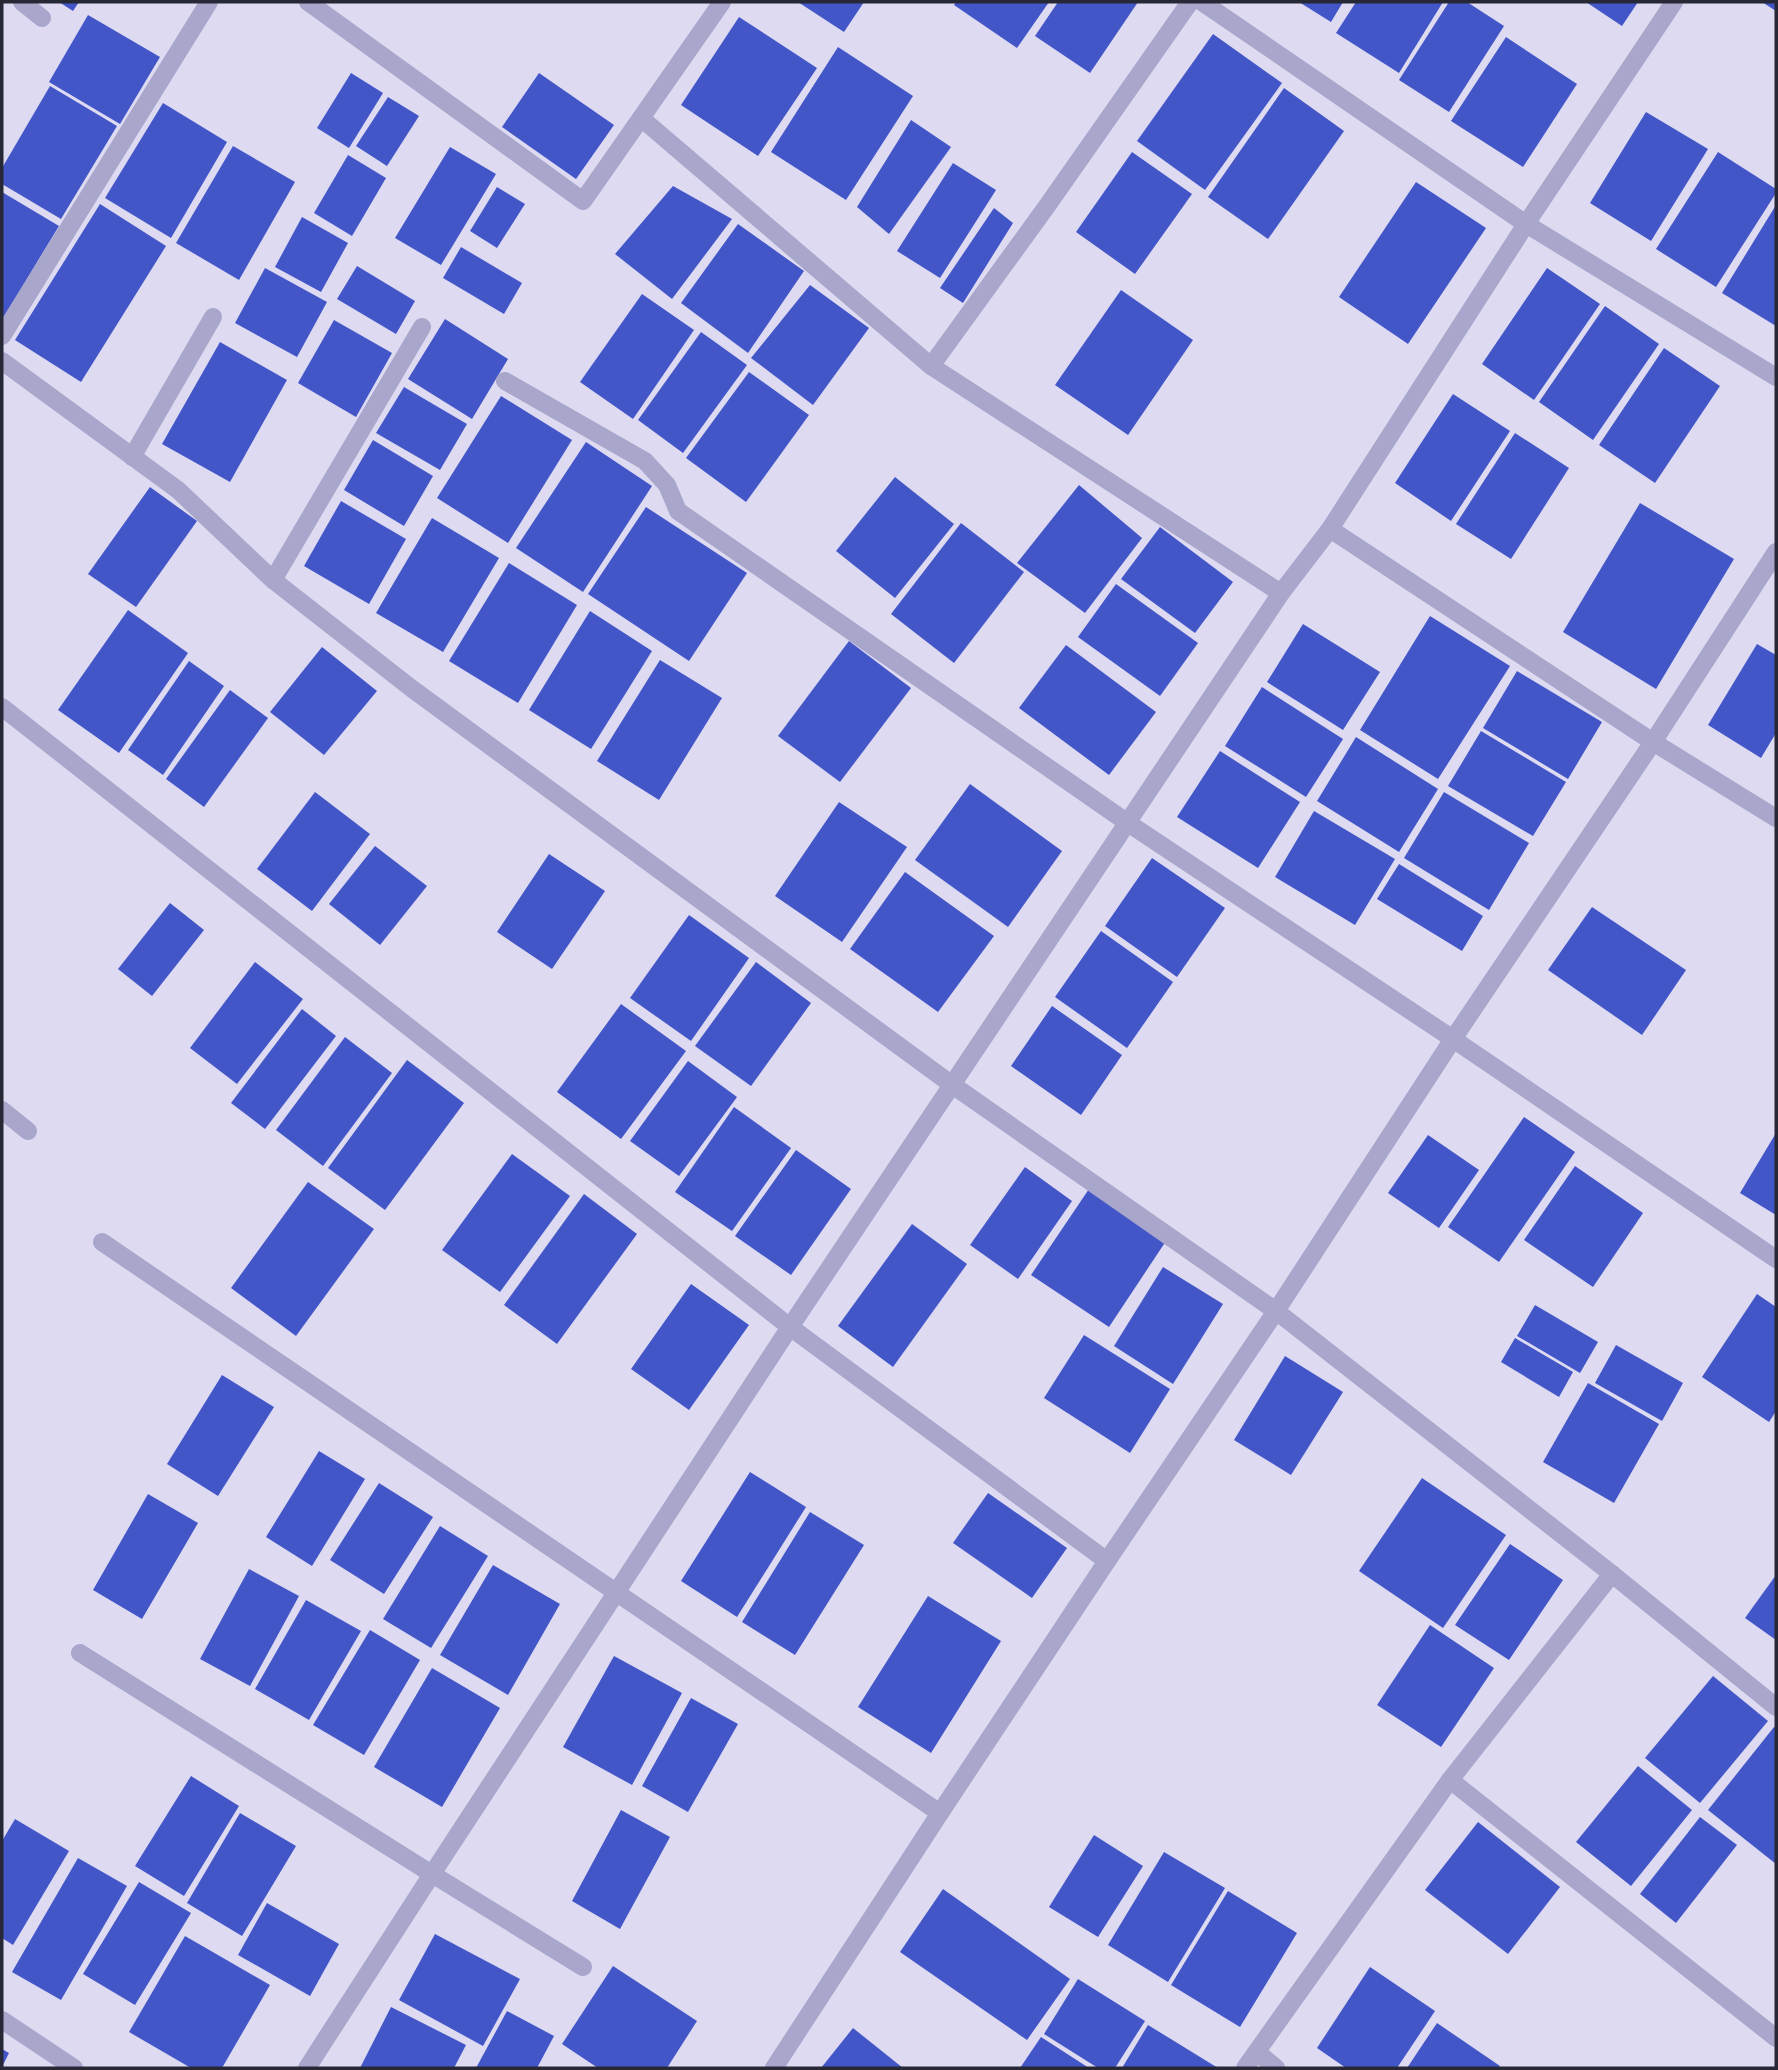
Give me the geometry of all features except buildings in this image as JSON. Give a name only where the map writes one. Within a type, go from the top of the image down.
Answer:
[{"type":"street","points":[[22,2],[42,18]]},
{"type":"street","points":[[2,336],[209,2]]},
{"type":"street","points":[[308,2],[583,201],[722,2]]},
{"type":"street","points":[[931,366],[1047,206],[1189,2]]},
{"type":"street","points":[[1202,2],[1526,224],[1776,377]]},
{"type":"street","points":[[307,2068],[790,1327],[1281,593],[1330,529],[1526,224],[1674,2]]},
{"type":"street","points":[[641,118],[931,366],[1281,593]]},
{"type":"street","points":[[132,457],[213,317]]},
{"type":"street","points":[[273,580],[422,327]]},
{"type":"street","points":[[2,361],[178,490],[273,580],[411,688],[951,1084],[1276,1311],[1612,1574],[1776,1707]]},
{"type":"street","points":[[505,381],[645,461],[667,485],[678,511],[1128,823],[1453,1039],[1776,1259]]},
{"type":"street","points":[[1330,529],[1653,742],[1776,818]]},
{"type":"street","points":[[774,2068],[1107,1560],[1276,1311],[1776,552]]},
{"type":"street","points":[[2,707],[790,1327],[1107,1560]]},
{"type":"street","points":[[2,1110],[28,1131]]},
{"type":"street","points":[[102,1242],[940,1813]]},
{"type":"street","points":[[1245,2068],[1450,1780],[1612,1574]]},
{"type":"street","points":[[80,1653],[583,1967]]},
{"type":"street","points":[[1450,1780],[1776,2038]]},
{"type":"street","points":[[2,2020],[74,2068]]},
{"type":"street","points":[[1257,2052],[1276,2068]]}]
